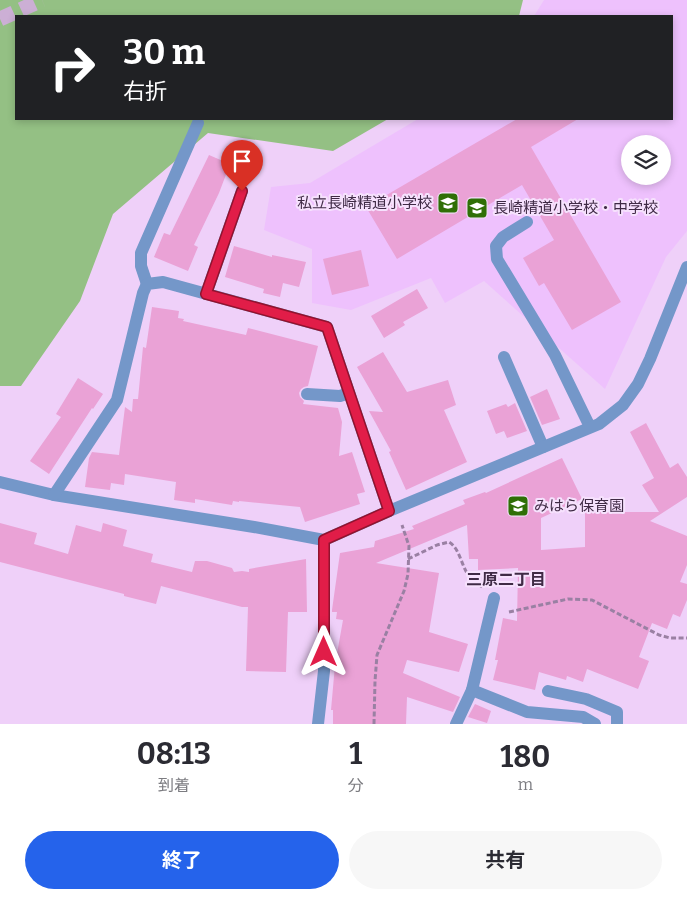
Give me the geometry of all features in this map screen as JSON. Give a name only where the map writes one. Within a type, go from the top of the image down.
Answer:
[{"type":"street","points":[[148,284],[141,266],[141,253],[198,123]]},
{"type":"street","points":[[206,294],[242,191]]},
{"type":"street","points":[[527,222],[502,237],[496,246],[497,259],[556,356],[590,427]]},
{"type":"street","points":[[0,482],[54,495],[324,540],[393,509],[598,424],[623,405],[638,384],[687,267]]},
{"type":"street","points":[[148,284],[163,282],[327,327],[349,393],[393,509]]},
{"type":"street","points":[[54,495],[117,400],[143,292],[148,284]]},
{"type":"street","points":[[504,357],[543,447]]},
{"type":"street","points":[[307,394],[340,396],[349,393]]},
{"type":"street","points":[[318,724],[324,671],[324,540]]},
{"type":"street","points":[[456,724],[472,690],[494,598]]},
{"type":"street","points":[[472,690],[527,712],[583,717],[595,724]]},
{"type":"street","points":[[548,692],[586,699],[617,712],[617,724]]},
{"type":"path","points":[[374,724],[377,655],[404,591],[408,574],[409,546],[393,509]]},
{"type":"path","points":[[408,559],[437,545],[449,542],[457,550],[468,575],[494,598],[503,602],[504,612],[568,599],[592,600],[659,635],[670,638],[687,638]]},
{"type":"shaded area","name":"長崎精道小学校・中学校","points":[[544,0],[687,0],[687,231],[666,257],[605,389],[484,281],[445,303],[431,278],[351,310],[312,303],[312,249],[264,230],[271,187],[310,183],[416,120],[673,120],[673,15],[535,15]]},
{"type":"green space","points":[[0,0],[523,0],[519,15],[15,15],[15,120],[386,120],[333,151],[208,133],[113,214],[80,301],[21,386],[0,386]]},
{"type":"building","points":[[515,120],[576,120],[531,147],[621,302],[572,330],[544,283],[539,286],[523,258],[554,240],[522,185],[397,259],[366,207]]},
{"type":"building","points":[[209,155],[230,164],[219,193],[194,245],[198,247],[188,271],[154,257],[164,233],[170,235]]},
{"type":"building","points":[[234,246],[272,257],[272,255],[306,262],[299,287],[283,283],[280,297],[263,293],[264,289],[225,277]]},
{"type":"building","points":[[361,250],[369,286],[332,295],[323,259]]},
{"type":"building","points":[[417,289],[428,308],[403,322],[405,325],[384,338],[371,316]]},
{"type":"building","points":[[152,307],[179,311],[178,318],[184,319],[183,321],[246,335],[248,328],[318,346],[308,386],[301,389],[300,397],[304,401],[303,404],[338,408],[342,422],[339,456],[352,452],[365,492],[357,494],[360,504],[305,522],[300,507],[239,501],[233,501],[232,505],[195,499],[195,503],[174,500],[176,482],[125,474],[124,485],[111,483],[110,490],[85,487],[89,458],[92,452],[119,455],[125,407],[132,412],[133,399],[138,399],[143,347],[146,348]]},
{"type":"building","points":[[383,352],[407,392],[448,380],[456,405],[444,410],[467,462],[406,490],[389,452],[391,451],[369,411],[383,412],[357,367]]},
{"type":"building","points":[[78,378],[103,394],[49,474],[30,461],[61,417],[56,414]]},
{"type":"building","points":[[547,389],[560,419],[542,425],[530,397]]},
{"type":"building","points":[[515,403],[527,431],[507,438],[504,431],[496,434],[487,411],[506,404],[508,407]]},
{"type":"building","points":[[646,423],[670,468],[678,463],[687,477],[687,497],[650,521],[687,536],[687,565],[680,582],[687,584],[687,600],[680,617],[673,614],[667,629],[652,623],[639,657],[649,661],[638,689],[587,669],[583,682],[567,676],[566,680],[539,672],[535,690],[493,680],[498,660],[495,660],[503,618],[517,621],[518,568],[478,570],[478,559],[469,559],[467,525],[376,563],[439,573],[429,632],[468,644],[459,672],[407,660],[403,673],[460,697],[453,712],[407,697],[406,724],[333,724],[333,710],[331,710],[335,665],[343,620],[336,619],[337,612],[332,612],[340,553],[374,547],[375,541],[414,529],[412,526],[465,504],[463,500],[486,493],[562,458],[582,499],[541,518],[541,550],[585,547],[585,512],[659,512],[642,485],[654,478],[630,432]]},
{"type":"building","points":[[0,523],[37,533],[34,544],[68,554],[76,525],[101,532],[103,523],[127,530],[123,546],[153,554],[151,562],[192,572],[195,561],[207,561],[232,568],[234,572],[249,572],[249,569],[306,559],[307,612],[288,612],[286,672],[246,671],[248,607],[161,586],[156,604],[0,562]]},
{"type":"building","points":[[475,704],[491,711],[487,723],[468,717]]},
{"type":"tunnel","points":[[0,19],[42,0]]},
{"type":"place","name":"私立長崎精道小学校","points":[[448,203]]},
{"type":"place","name":"長崎精道小学校・中学校","points":[[477,208]]},
{"type":"place","name":"みはら保育園","points":[[518,506]]},
{"type":"district","name":"三原二丁目","points":[[506,579]]},
{"type":"route","points":[[242,191],[206,294],[327,327],[389,511],[324,540],[324,652]]}]
